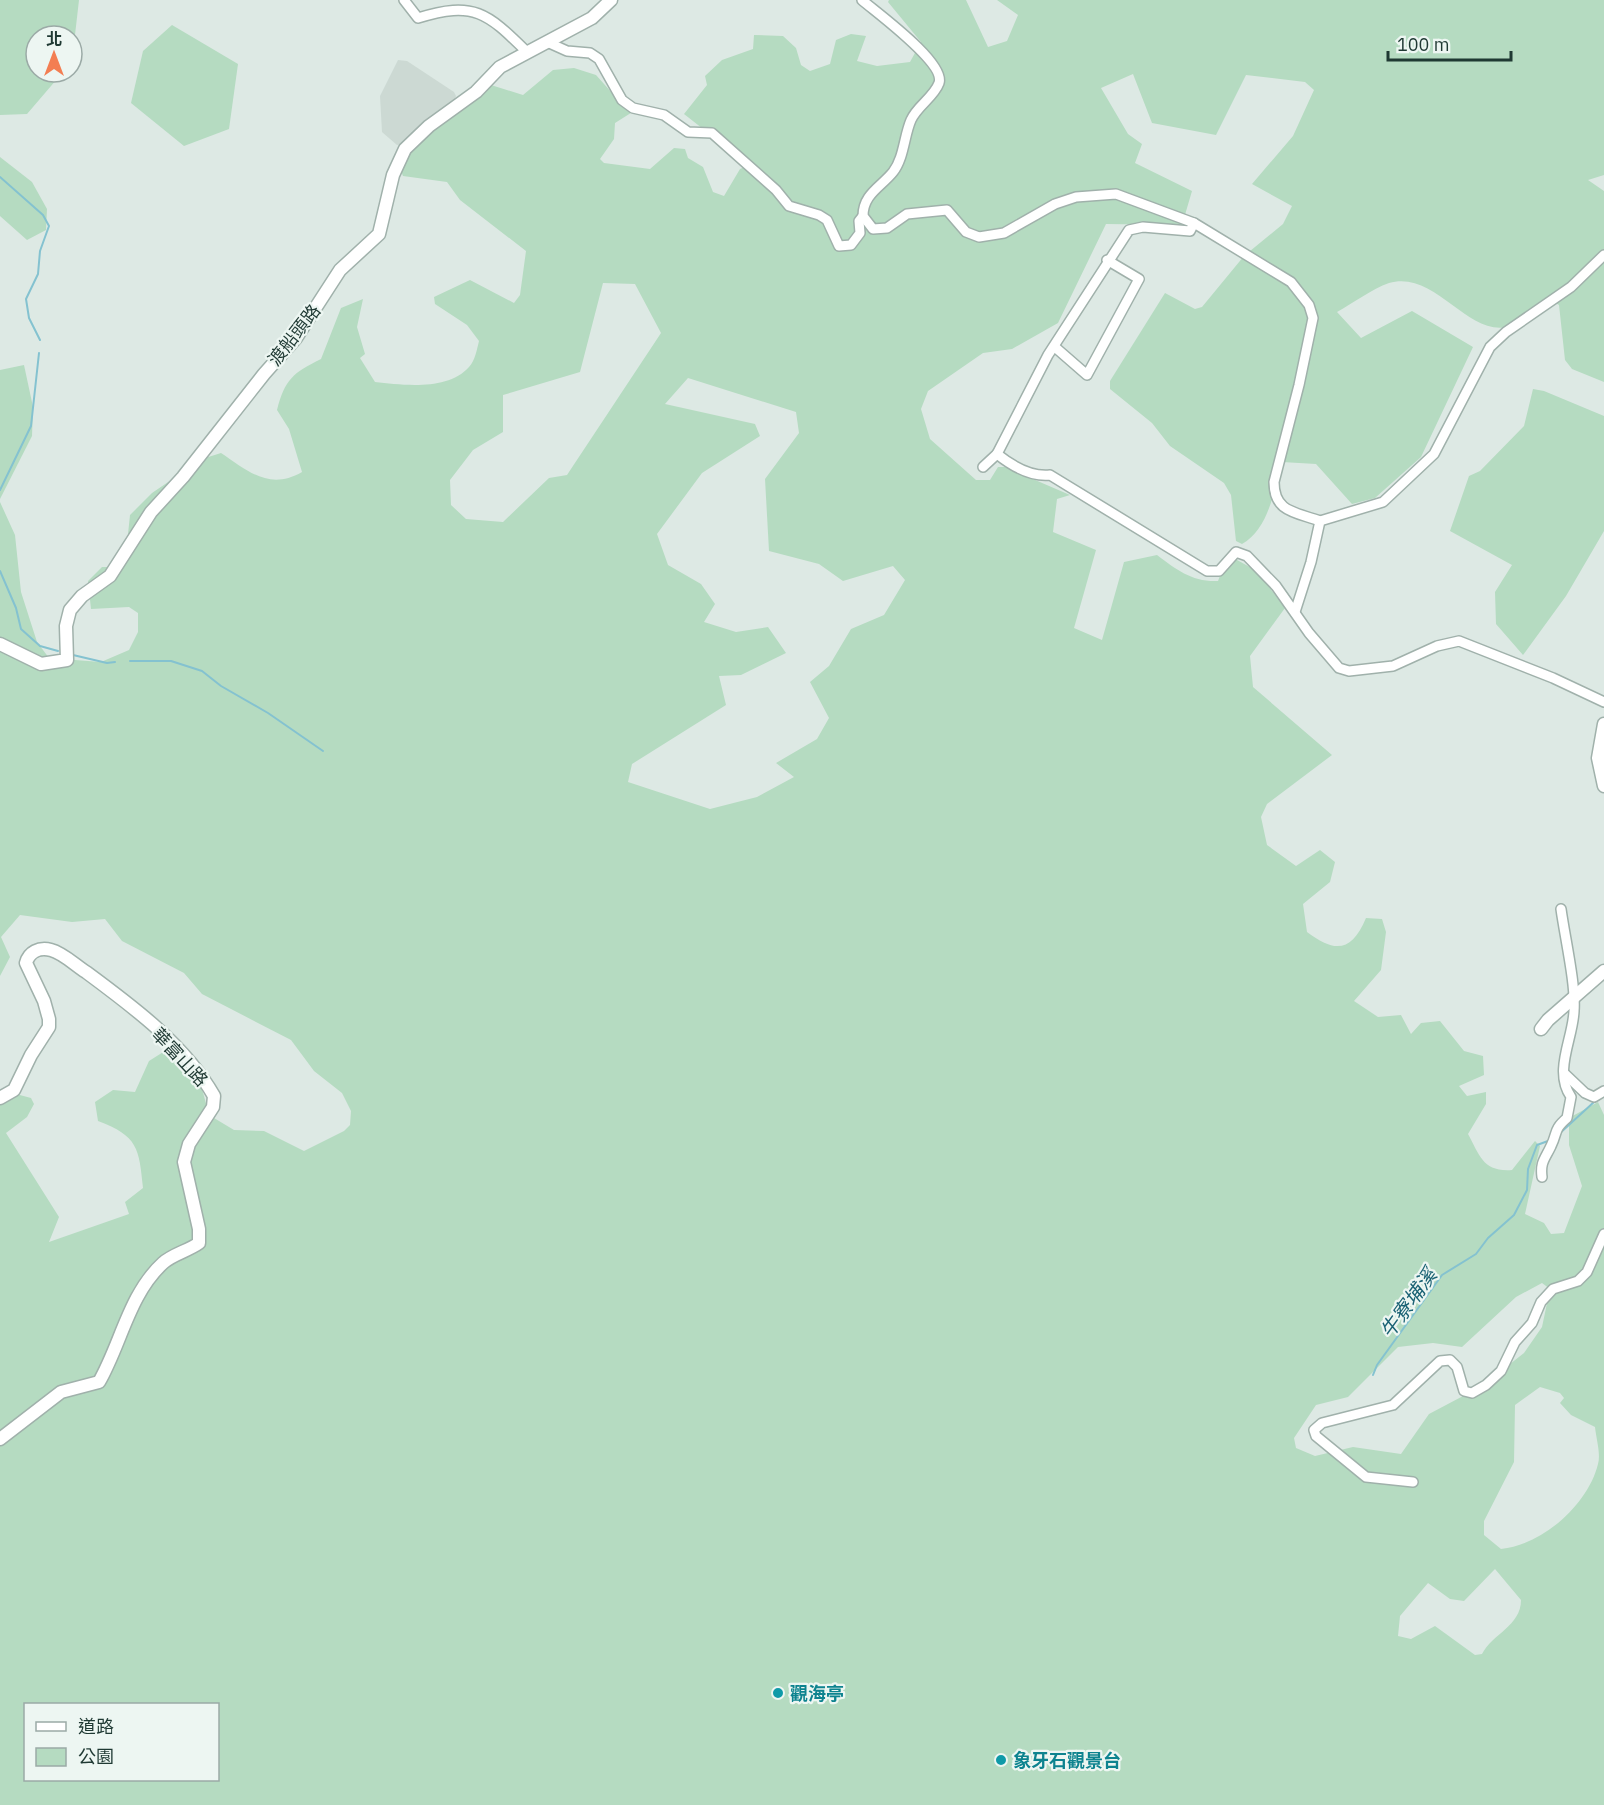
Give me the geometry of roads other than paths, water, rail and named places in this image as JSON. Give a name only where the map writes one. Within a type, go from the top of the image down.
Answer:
[{"type":"street","points":[[404,0],[418,18],[466,9],[481,11],[527,52]]},
{"type":"street","name":"渡船頭路","points":[[0,644],[41,664],[67,660],[66,626],[70,610],[82,596],[110,576],[151,512],[183,477],[264,374],[296,338],[340,270],[379,234],[393,175],[405,149],[422,131],[476,93],[500,67],[592,18],[611,0]]},
{"type":"street","points":[[547,42],[567,51],[590,53],[599,59],[622,100],[633,108],[664,115],[688,132],[712,133],[776,190],[789,206],[819,215],[827,220],[839,246],[851,245],[860,233],[859,221],[872,191],[894,171],[916,110],[938,84],[939,78],[929,58],[862,0]]},
{"type":"street","points":[[863,216],[873,229],[880,229],[887,228],[907,214],[947,210],[966,232],[979,237],[1004,232],[1055,204],[1098,194],[1116,194],[1194,223],[1291,282],[1309,305],[1313,318],[1299,385],[1274,482],[1274,495],[1279,505],[1320,521],[1383,502],[1434,454],[1490,347],[1506,332],[1571,287],[1604,255]]},
{"type":"street","points":[[983,466],[997,454],[1048,355],[1056,348],[1107,260],[1129,230],[1143,227],[1190,231],[1194,223]]},
{"type":"street","points":[[1056,348],[1087,375],[1139,279],[1107,260]]},
{"type":"street","points":[[997,454],[1008,462],[1039,476],[1050,475],[1207,571],[1219,571],[1236,552],[1247,556],[1276,586],[1333,662],[1349,671],[1393,666],[1437,646],[1459,641],[1553,678],[1604,702]]},
{"type":"street","points":[[1295,612],[1311,562],[1320,521]]},
{"type":"street","points":[[1604,724],[1598,758],[1604,786]]},
{"type":"street","points":[[1542,1177],[1541,1159],[1551,1146],[1555,1128],[1567,1118],[1571,1097],[1566,1090],[1566,1044],[1574,1011],[1561,909]]},
{"type":"street","name":"華富山路","points":[[0,1098],[14,1090],[31,1054],[49,1027],[44,1001],[26,963],[28,955],[35,951],[51,949],[111,991],[160,1033],[193,1066],[214,1096],[213,1107],[189,1144],[184,1162],[199,1229],[199,1243],[165,1262],[152,1275],[124,1323],[115,1353],[99,1382],[61,1392],[0,1439]]},
{"type":"street","points":[[1541,1029],[1604,971]]},
{"type":"street","points":[[1565,1074],[1585,1093],[1594,1097],[1604,1091]]},
{"type":"street","points":[[1413,1482],[1366,1478],[1316,1436],[1314,1430],[1322,1423],[1394,1405],[1440,1361],[1450,1360],[1457,1367],[1464,1391],[1472,1393],[1486,1385],[1501,1371],[1515,1342],[1532,1323],[1540,1302],[1553,1289],[1578,1281],[1587,1272],[1604,1234]]},
{"type":"waterway","points":[[0,177],[43,215],[49,226],[40,251],[38,274],[26,299],[29,318],[40,340]]},
{"type":"waterway","points":[[0,490],[31,426],[39,353]]},
{"type":"waterway","points":[[0,571],[16,608],[21,629],[40,646],[58,651]]},
{"type":"waterway","points":[[73,655],[107,663],[115,662]]},
{"type":"waterway","points":[[130,661],[171,661],[202,671],[221,686],[268,713],[323,751]]},
{"type":"waterway","name":"牛寮埔溪","points":[[1559,1134],[1594,1102]]},
{"type":"waterway","name":"牛寮埔溪","points":[[1373,1375],[1377,1365],[1442,1275],[1476,1254],[1488,1238],[1514,1215],[1527,1190],[1528,1169],[1537,1145],[1548,1141]]},
{"type":"place","name":"觀海亭","points":[[778,1693]]},
{"type":"place","name":"象牙石觀景台","points":[[1001,1760]]}]
